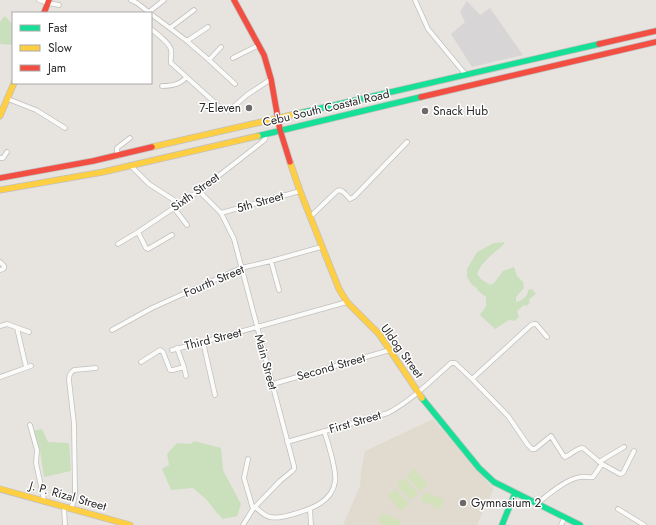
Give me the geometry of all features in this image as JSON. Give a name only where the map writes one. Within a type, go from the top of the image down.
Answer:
[{"type":"main road","points":[[235,0],[264,55],[271,78],[278,119]]},
{"type":"main road","points":[[44,12],[48,2]]},
{"type":"main road","name":"Cebu South Coastal Road","points":[[0,178],[119,156],[656,31]]},
{"type":"main road","name":"Cebu South Coastal Road","points":[[0,190],[96,173],[656,42]]},
{"type":"main road","points":[[0,116],[14,84]]},
{"type":"main road","name":"Uldog Street","points":[[278,119],[280,130],[300,191],[321,247],[339,289],[347,302],[378,334],[418,393],[479,468],[494,482],[515,494],[580,525]]},
{"type":"main road","name":"J. P. Rizal Street","points":[[0,488],[117,523],[130,525]]},
{"type":"main road","points":[[502,525],[515,494]]},
{"type":"street","points":[[39,0],[59,5]]},
{"type":"street","points":[[131,0],[149,12]]},
{"type":"street","points":[[151,12],[164,0]]},
{"type":"street","points":[[415,0],[428,29],[466,75]]},
{"type":"street","points":[[170,28],[194,10]]},
{"type":"street","points":[[152,14],[187,41],[235,84]]},
{"type":"street","points":[[187,41],[208,27]]},
{"type":"street","points":[[152,30],[170,46],[172,51],[171,64],[223,110],[227,111],[231,109],[247,95],[271,78]]},
{"type":"street","points":[[233,58],[259,45]]},
{"type":"street","points":[[209,60],[221,47]]},
{"type":"street","points":[[162,86],[174,85],[184,80],[186,77]]},
{"type":"street","points":[[8,99],[36,110],[65,128]]},
{"type":"street","name":"Sixth Street","points":[[118,244],[199,191],[262,142],[266,134]]},
{"type":"street","points":[[119,156],[117,148],[130,138]]},
{"type":"street","points":[[310,217],[339,190],[342,190],[350,199],[354,197],[407,142]]},
{"type":"street","points":[[0,158],[3,158],[7,152]]},
{"type":"street","points":[[130,165],[149,184],[180,204]]},
{"type":"street","name":"Main Street","points":[[199,191],[220,213],[234,239],[294,466],[294,469],[254,508],[243,525]]},
{"type":"street","name":"5th Street","points":[[220,213],[300,191]]},
{"type":"street","points":[[174,208],[186,225]]},
{"type":"street","points":[[138,232],[146,248],[148,249],[172,235]]},
{"type":"street","name":"Fourth Street","points":[[112,330],[152,308],[241,268],[321,247]]},
{"type":"street","points":[[271,261],[279,290]]},
{"type":"street","points":[[0,262],[4,268],[0,270]]},
{"type":"street","name":"Third Street","points":[[172,350],[257,328],[347,302]]},
{"type":"street","points":[[0,326],[7,324],[29,332]]},
{"type":"street","points":[[547,337],[536,324],[531,325],[472,379],[508,416],[532,449],[536,449],[551,436],[564,456],[568,456],[583,448],[600,463],[619,474],[623,473],[634,451]]},
{"type":"street","points":[[0,377],[28,366],[17,328]]},
{"type":"street","points":[[203,342],[215,395]]},
{"type":"street","points":[[177,348],[186,376]]},
{"type":"street","points":[[141,362],[160,350],[163,352],[171,371],[184,367]]},
{"type":"street","name":"Second Street","points":[[273,384],[390,350]]},
{"type":"street","name":"First Street","points":[[287,442],[388,413],[401,406],[418,393],[451,363],[455,363],[472,379]]},
{"type":"street","points":[[71,509],[75,492],[74,424],[69,375],[74,370],[96,368]]},
{"type":"street","points":[[30,425],[37,450],[36,463],[44,500]]},
{"type":"street","points":[[248,459],[244,478],[254,508],[266,516],[276,518],[310,509],[322,502],[331,494],[335,483],[336,477],[324,431]]},
{"type":"street","points":[[538,504],[546,496],[572,479],[582,476],[589,478],[594,477],[600,463],[624,447]]},
{"type":"street","points":[[64,506],[65,525]]},
{"type":"street","points":[[310,509],[311,525]]},
{"type":"street","points":[[618,509],[644,525]]},
{"type":"street","points":[[561,525],[565,517]]},
{"type":"shaded area","points":[[467,1],[480,15],[490,8],[523,55],[472,67],[451,34],[465,22],[460,12]]},
{"type":"shaded area","points":[[433,419],[494,489],[477,525],[343,525],[360,486],[365,451]]},
{"type":"green space","points":[[5,16],[12,24],[12,45],[0,44],[0,22]]},
{"type":"green space","points":[[505,242],[485,261],[477,274],[481,279],[490,285],[494,283],[503,271],[514,267],[517,276],[523,282],[524,288],[516,297],[516,302],[526,297],[528,290],[532,289],[536,294],[529,300],[530,303],[526,306],[524,305],[517,311],[519,317],[515,321],[509,320],[495,329],[480,315],[486,306],[486,297],[472,285],[467,277],[467,269],[477,252],[494,243]]},
{"type":"green space","points":[[42,429],[48,442],[69,443],[71,471],[44,477],[40,450],[33,431]]},
{"type":"green space","points":[[194,441],[221,448],[223,470],[241,504],[237,516],[223,519],[207,500],[193,488],[171,490],[162,469],[169,465],[167,454],[177,443],[191,444]]},
{"type":"green space","points":[[415,469],[428,485],[420,491],[407,476]]},
{"type":"green space","points":[[405,478],[418,494],[410,500],[397,485]]},
{"type":"green space","points":[[396,489],[409,505],[401,511],[388,496]]},
{"type":"green space","points":[[425,492],[444,499],[440,509],[421,501]]},
{"type":"green space","points":[[382,513],[401,521],[399,525],[385,525],[378,522]]},
{"type":"traffic: fast","points":[[300,113],[599,44]]},
{"type":"traffic: fast","points":[[258,136],[421,97]]},
{"type":"traffic: fast","points":[[422,398],[479,468],[494,482],[580,525]]},
{"type":"traffic: fast","points":[[502,525],[515,493]]},
{"type":"traffic: slow","points":[[0,116],[14,84]]},
{"type":"traffic: slow","points":[[152,147],[300,113]]},
{"type":"traffic: slow","points":[[0,190],[103,172],[258,136]]},
{"type":"traffic: slow","points":[[290,162],[339,289],[347,302],[379,334],[422,398]]},
{"type":"traffic: slow","points":[[0,489],[130,525]]},
{"type":"traffic: jam","points":[[44,12],[49,0]]},
{"type":"traffic: jam","points":[[234,0],[264,55],[271,79],[280,130],[290,162]]},
{"type":"traffic: jam","points":[[599,44],[656,31]]},
{"type":"traffic: jam","points":[[421,97],[656,42]]},
{"type":"traffic: jam","points":[[0,178],[93,161],[152,147]]},
{"type":"place","name":"7-Eleven","points":[[249,108]]},
{"type":"place","name":"Snack Hub","points":[[425,111]]},
{"type":"place","name":"Gymnasium 2","points":[[463,503]]}]
